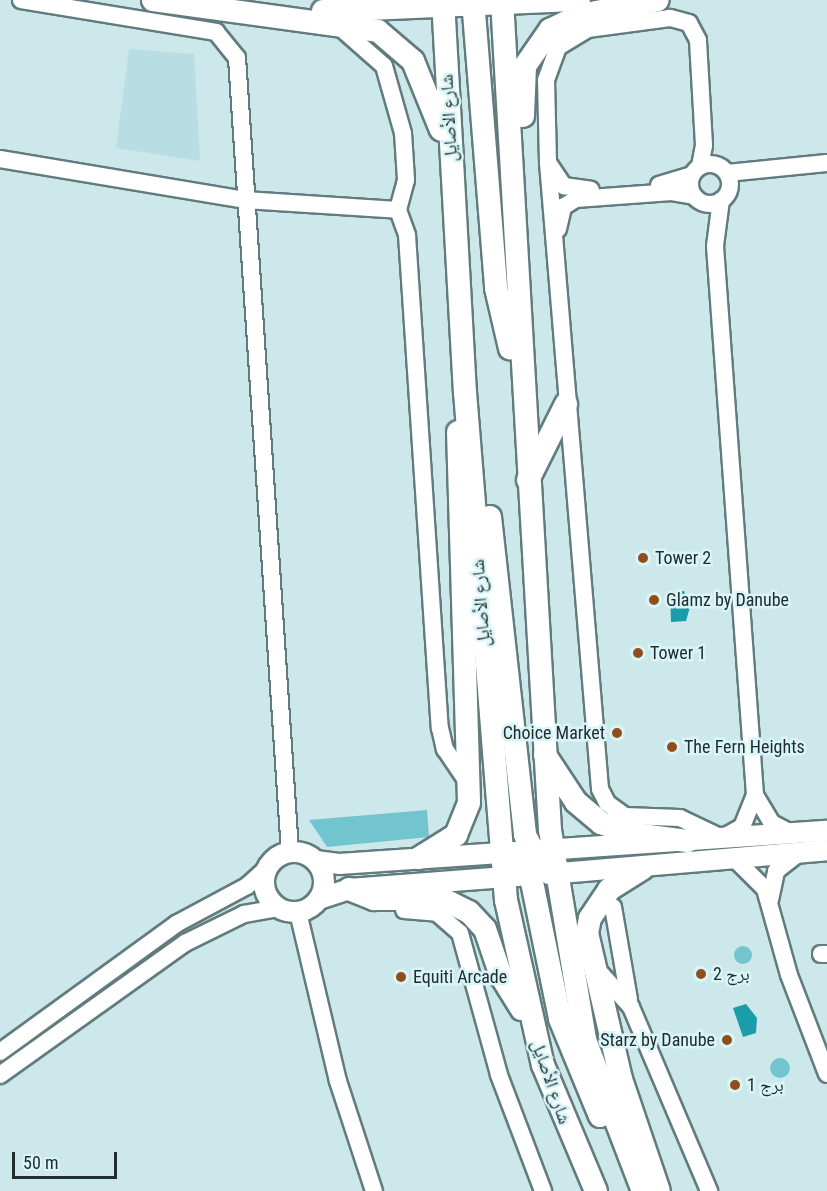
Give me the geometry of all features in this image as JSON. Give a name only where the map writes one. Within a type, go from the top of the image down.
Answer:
[{"type":"main road","points":[[153,0],[378,31],[403,49],[422,74],[451,164]]},
{"type":"main road","points":[[229,0],[326,11],[445,10],[470,19],[495,6],[579,0]]},
{"type":"main road","points":[[517,284],[525,238],[522,86],[530,53],[562,21],[658,0]]},
{"type":"main road","points":[[495,6],[496,288],[522,390]]},
{"type":"main road","name":"شارع الأصايل","points":[[495,6],[517,284],[542,751],[532,864],[531,1022],[569,1134],[596,1191]]},
{"type":"main road","name":"شارع الأصايل","points":[[445,10],[451,164],[466,403],[532,864]]},
{"type":"main road","points":[[419,858],[464,825],[469,790],[455,476],[466,403]]},
{"type":"main road","points":[[466,403],[487,493],[532,864],[551,985],[580,1079],[622,1146],[643,1191]]},
{"type":"main road","points":[[528,480],[566,404]]},
{"type":"main road","points":[[542,751],[576,802],[601,823],[633,834],[688,841]]},
{"type":"main road","points":[[642,869],[609,890],[590,918],[592,965],[630,1109],[659,1191]]},
{"type":"main road","points":[[349,889],[374,899],[436,898],[469,912],[485,929],[505,984],[531,1022]]},
{"type":"street","points":[[21,0],[216,32],[226,38],[237,58],[290,852]]},
{"type":"street","points":[[715,246],[696,198],[698,40],[693,27],[676,18],[588,29],[558,47],[546,80],[548,164],[555,276],[600,789],[607,803],[625,816],[680,818],[722,838]]},
{"type":"street","points":[[329,26],[366,45],[389,75],[406,157],[398,210],[407,235],[440,728],[445,749],[469,790]]},
{"type":"street","points":[[0,159],[245,200],[398,210]]},
{"type":"street","points":[[548,164],[564,186],[579,191],[666,184],[696,171],[718,165],[727,173],[773,172],[827,163]]},
{"type":"street","points":[[555,276],[560,264],[559,214],[568,202],[672,192],[696,198],[725,195],[773,172]]},
{"type":"street","points":[[727,173],[715,246],[755,795],[772,824],[791,833]]},
{"type":"street","points":[[722,838],[742,827],[755,795]]},
{"type":"street","points":[[0,1075],[185,943],[244,914],[277,908],[298,912],[323,898],[349,889],[688,841],[827,831]]},
{"type":"street","points":[[290,852],[316,861],[419,858],[642,869],[827,850]]},
{"type":"street","points":[[0,1052],[176,924],[247,886],[268,867],[290,852]]},
{"type":"street","points":[[770,906],[776,871],[801,852]]},
{"type":"street","points":[[735,859],[761,880],[789,975],[827,1074]]},
{"type":"street","points":[[316,861],[325,884],[323,898]]},
{"type":"street","points":[[268,867],[264,884],[277,908]]},
{"type":"street","points":[[323,898],[382,909],[426,910],[455,925],[499,1075],[543,1191]]},
{"type":"street","points":[[613,907],[631,1007],[709,1191]]},
{"type":"street","points":[[298,912],[338,1081],[374,1191]]},
{"type":"street","points":[[592,965],[631,1007]]},
{"type":"shaded area","points":[[129,49],[194,54],[200,161],[116,148]]},
{"type":"shaded area","points":[[684,591],[690,607],[686,621],[671,622],[670,592]]},
{"type":"shaded area","points":[[427,810],[429,837],[327,847],[309,820]]},
{"type":"shaded area","points":[[739,946],[747,946],[752,951],[750,962],[739,964],[734,959],[734,951]]},
{"type":"shaded area","points":[[746,1004],[757,1018],[756,1033],[743,1037],[733,1008]]},
{"type":"shaded area","points":[[780,1058],[787,1061],[790,1068],[787,1075],[780,1078],[773,1075],[770,1068],[773,1061]]},
{"type":"place","name":"Tower 2","points":[[643,558]]},
{"type":"place","name":"Glamz by Danube","points":[[654,600]]},
{"type":"place","name":"Tower 1","points":[[638,653]]},
{"type":"place","name":"Choice Market","points":[[617,733]]},
{"type":"place","name":"The Fern Heights","points":[[672,747]]},
{"type":"place","name":"برج 2","points":[[701,974]]},
{"type":"place","name":"Equiti Arcade","points":[[401,977]]},
{"type":"place","name":"Starz by Danube","points":[[727,1040]]},
{"type":"place","name":"برج 1","points":[[735,1085]]}]
